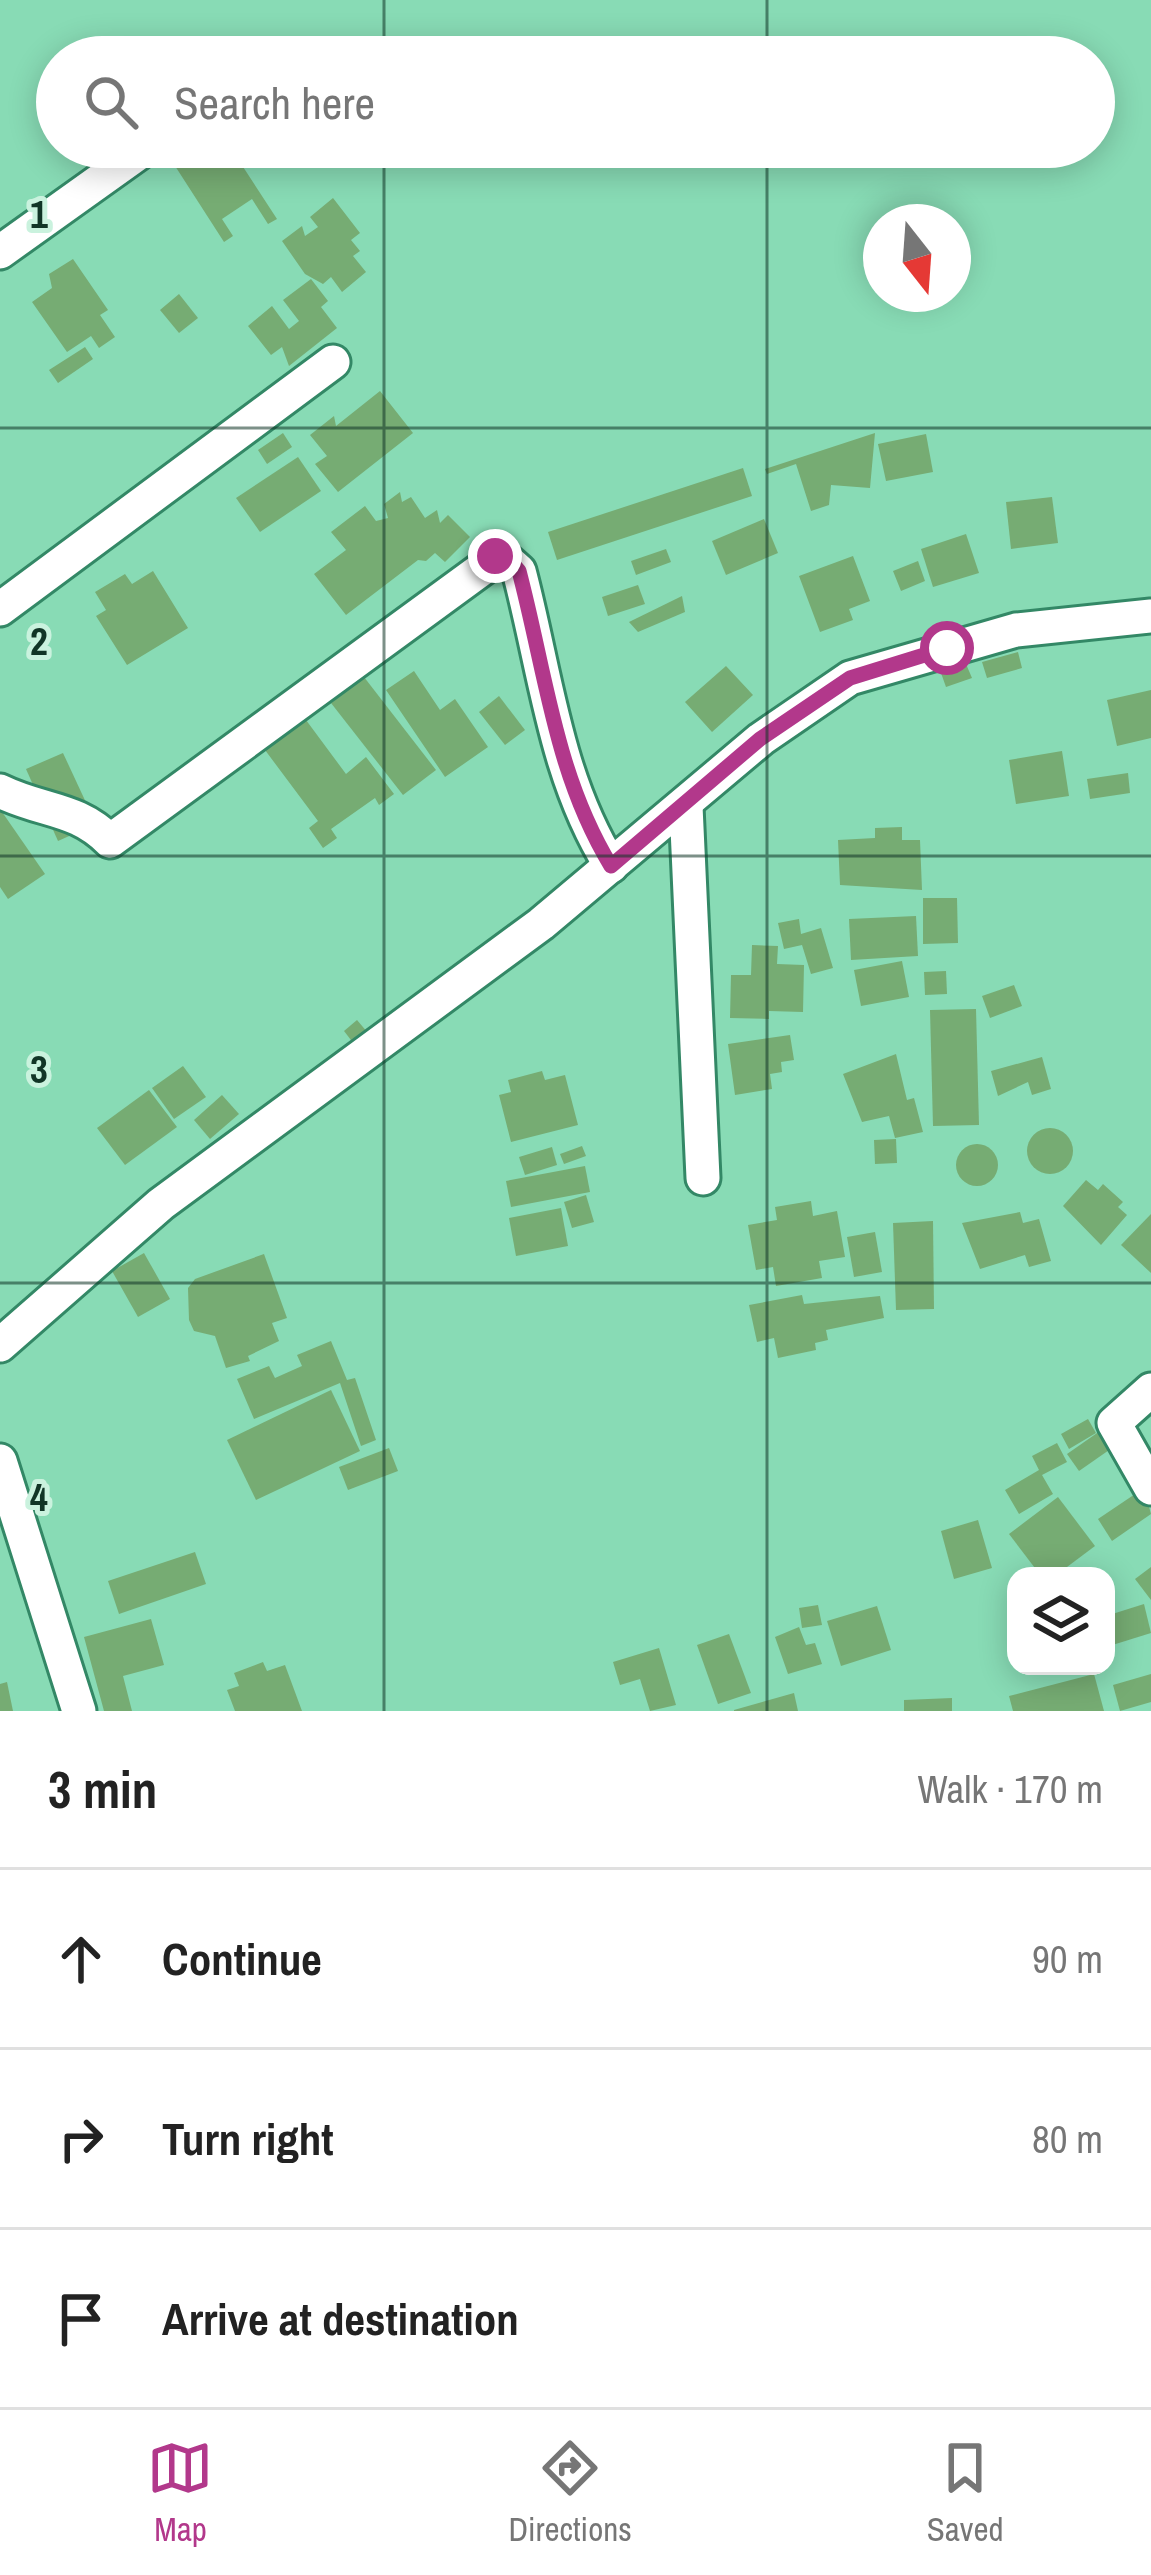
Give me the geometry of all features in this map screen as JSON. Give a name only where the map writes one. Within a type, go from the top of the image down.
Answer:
[{"type":"street","points":[[0,252],[118,168]]},
{"type":"street","points":[[0,609],[333,362]]},
{"type":"street","points":[[0,791],[42,811],[86,817],[110,841],[501,555],[519,571],[554,736],[573,792],[611,866]]},
{"type":"street","points":[[0,1345],[161,1204],[541,924],[760,739],[850,678],[1016,630],[1151,616]]},
{"type":"street","points":[[686,806],[703,1178]]},
{"type":"street","points":[[1151,1390],[1114,1423],[1151,1488]]},
{"type":"street","points":[[0,1461],[79,1711]]},
{"type":"building","points":[[176,168],[244,168],[277,219],[268,224],[252,199],[222,219],[233,236],[224,242]]},
{"type":"building","points":[[333,198],[360,233],[351,240],[360,251],[353,256],[366,272],[342,292],[331,277],[323,284],[305,274],[282,241],[302,226],[305,236],[318,227],[310,217]]},
{"type":"building","points":[[73,259],[108,310],[100,315],[115,337],[99,348],[91,336],[67,352],[32,302],[52,288],[49,274]]},
{"type":"building","points":[[311,279],[328,301],[321,307],[337,328],[289,366],[282,347],[271,355],[248,326],[272,306],[289,329],[299,321],[283,300]]},
{"type":"building","points":[[179,294],[198,318],[179,333],[160,310]]},
{"type":"building","points":[[85,347],[93,359],[58,383],[49,370]]},
{"type":"building","points":[[380,391],[413,433],[338,492],[315,464],[327,456],[310,435],[334,416],[336,426]]},
{"type":"building","points":[[283,433],[292,447],[267,464],[258,450]]},
{"type":"building","points":[[875,433],[870,488],[831,485],[829,505],[811,511],[796,464],[767,474],[765,469]]},
{"type":"building","points":[[926,434],[933,472],[886,481],[878,444]]},
{"type":"building","points":[[298,457],[321,491],[260,532],[236,498]]},
{"type":"building","points":[[743,468],[752,496],[557,560],[548,532]]},
{"type":"building","points":[[400,492],[402,502],[411,497],[425,518],[437,510],[440,523],[448,515],[470,537],[445,562],[435,553],[426,561],[418,560],[346,615],[314,574],[346,550],[331,532],[365,506],[376,521],[388,518],[384,504]]},
{"type":"building","points":[[1052,497],[1058,543],[1011,549],[1006,502]]},
{"type":"building","points":[[764,519],[778,553],[726,575],[712,541]]},
{"type":"building","points":[[966,534],[979,573],[933,587],[921,549]]},
{"type":"building","points":[[666,549],[671,562],[636,575],[631,561]]},
{"type":"building","points":[[853,556],[870,601],[849,609],[853,620],[820,632],[799,576]]},
{"type":"building","points":[[918,561],[925,581],[901,591],[893,571]]},
{"type":"building","points":[[153,571],[188,628],[127,665],[96,616],[106,610],[95,592],[125,574],[132,584]]},
{"type":"building","points":[[638,585],[645,604],[608,616],[602,597]]},
{"type":"building","points":[[682,596],[685,612],[638,632],[629,622]]},
{"type":"building","points":[[1018,652],[1022,668],[987,678],[982,662]]},
{"type":"building","points":[[966,664],[972,678],[946,687],[941,673]]},
{"type":"building","points":[[726,666],[753,695],[712,732],[685,702]]},
{"type":"building","points":[[414,671],[440,710],[455,699],[488,747],[445,777],[386,690]]},
{"type":"building","points":[[364,677],[436,770],[403,795],[331,703]]},
{"type":"building","points":[[1151,690],[1151,738],[1117,746],[1107,700]]},
{"type":"building","points":[[499,696],[525,730],[505,745],[479,712]]},
{"type":"building","points":[[306,720],[346,774],[366,757],[394,794],[379,805],[375,798],[331,829],[337,838],[323,848],[309,828],[318,821],[265,750]]},
{"type":"building","points":[[1062,751],[1069,796],[1016,804],[1009,760]]},
{"type":"building","points":[[63,753],[96,824],[58,841],[26,769]]},
{"type":"building","points":[[1128,773],[1130,793],[1090,799],[1087,779]]},
{"type":"building","points":[[0,809],[45,874],[8,899],[0,887]]},
{"type":"building","points":[[902,827],[902,840],[920,840],[922,890],[840,885],[838,840],[875,838],[875,828]]},
{"type":"building","points":[[923,898],[957,898],[958,943],[923,944]]},
{"type":"building","points":[[916,916],[918,956],[851,960],[849,919]]},
{"type":"building","points":[[799,919],[801,934],[821,928],[833,968],[811,974],[802,945],[784,949],[778,923]]},
{"type":"building","points":[[752,945],[778,946],[777,964],[804,965],[803,1012],[769,1011],[769,1019],[730,1018],[731,975],[751,975]]},
{"type":"building","points":[[902,961],[909,997],[861,1006],[854,970]]},
{"type":"building","points":[[946,971],[947,994],[925,995],[924,972]]},
{"type":"building","points":[[1014,985],[1022,1006],[990,1018],[982,996]]},
{"type":"building","points":[[976,1009],[979,1125],[933,1126],[930,1010]]},
{"type":"building","points":[[357,1020],[368,1033],[354,1044],[344,1031]]},
{"type":"building","points":[[790,1035],[794,1060],[781,1062],[782,1072],[770,1074],[772,1089],[735,1095],[728,1044]]},
{"type":"building","points":[[896,1054],[907,1100],[914,1098],[923,1132],[895,1138],[889,1116],[862,1122],[843,1074]]},
{"type":"building","points":[[1042,1057],[1051,1089],[1032,1095],[1028,1082],[998,1096],[991,1071]]},
{"type":"building","points":[[183,1066],[206,1097],[174,1119],[152,1088]]},
{"type":"building","points":[[542,1071],[545,1080],[565,1075],[578,1125],[511,1142],[499,1095],[511,1092],[508,1080]]},
{"type":"building","points":[[149,1090],[177,1127],[125,1165],[97,1128]]},
{"type":"building","points":[[222,1095],[239,1114],[210,1139],[194,1120]]},
{"type":"building","points":[[1050,1128],[1066,1135],[1073,1151],[1066,1167],[1050,1174],[1034,1167],[1027,1151],[1034,1135]]},
{"type":"building","points":[[896,1139],[897,1163],[875,1164],[874,1140]]},
{"type":"building","points":[[977,1144],[992,1150],[998,1165],[992,1180],[977,1186],[962,1180],[956,1165],[962,1150]]},
{"type":"building","points":[[582,1146],[586,1156],[564,1164],[560,1154]]},
{"type":"building","points":[[552,1147],[557,1165],[525,1175],[519,1157]]},
{"type":"building","points":[[585,1166],[590,1192],[511,1207],[506,1181]]},
{"type":"building","points":[[1086,1180],[1098,1190],[1103,1184],[1123,1202],[1118,1207],[1127,1215],[1101,1245],[1063,1206]]},
{"type":"building","points":[[586,1195],[594,1222],[572,1228],[564,1202]]},
{"type":"building","points":[[811,1201],[813,1216],[837,1211],[845,1257],[819,1261],[822,1278],[776,1286],[773,1267],[756,1270],[748,1225],[777,1220],[775,1207]]},
{"type":"building","points":[[561,1208],[568,1246],[516,1256],[509,1218]]},
{"type":"building","points":[[1020,1212],[1023,1223],[1039,1219],[1051,1261],[1029,1267],[1025,1255],[980,1269],[962,1223]]},
{"type":"building","points":[[1151,1214],[1151,1273],[1121,1245]]},
{"type":"building","points":[[933,1221],[934,1309],[896,1310],[893,1223]]},
{"type":"building","points":[[875,1232],[882,1272],[854,1277],[847,1237]]},
{"type":"building","points":[[144,1253],[170,1299],[138,1317],[112,1271]]},
{"type":"building","points":[[264,1254],[287,1318],[272,1323],[279,1341],[248,1356],[250,1361],[226,1368],[215,1336],[194,1331],[188,1288],[195,1279]]},
{"type":"building","points":[[802,1295],[804,1304],[880,1296],[884,1318],[826,1330],[828,1340],[815,1343],[816,1350],[778,1358],[774,1338],[757,1342],[749,1305]]},
{"type":"building","points":[[331,1341],[347,1380],[355,1378],[376,1440],[361,1446],[340,1383],[254,1419],[237,1379],[269,1366],[275,1378],[302,1366],[297,1355]]},
{"type":"building","points":[[331,1390],[360,1451],[256,1500],[227,1440]]},
{"type":"building","points":[[1088,1419],[1096,1433],[1069,1449],[1061,1434]]},
{"type":"building","points":[[1100,1431],[1112,1448],[1079,1471],[1067,1454]]},
{"type":"building","points":[[1057,1443],[1067,1462],[1042,1475],[1053,1494],[1019,1514],[1005,1490],[1039,1470],[1032,1456]]},
{"type":"building","points":[[389,1448],[398,1471],[348,1490],[339,1467]]},
{"type":"building","points":[[1144,1488],[1151,1514],[1112,1541],[1098,1519]]},
{"type":"building","points":[[1058,1497],[1095,1546],[1067,1567],[1034,1567],[1009,1534]]},
{"type":"building","points":[[978,1520],[992,1568],[954,1579],[941,1531]]},
{"type":"building","points":[[195,1552],[206,1584],[119,1614],[108,1581]]},
{"type":"building","points":[[1151,1567],[1151,1600],[1135,1579]]},
{"type":"building","points":[[1144,1604],[1151,1633],[1115,1644],[1115,1613]]},
{"type":"building","points":[[818,1605],[822,1625],[802,1628],[799,1608]]},
{"type":"building","points":[[877,1606],[891,1650],[841,1666],[827,1621]]},
{"type":"building","points":[[151,1619],[164,1665],[123,1676],[132,1711],[104,1711],[84,1637]]},
{"type":"building","points":[[799,1627],[806,1645],[815,1643],[822,1664],[788,1674],[775,1637]]},
{"type":"building","points":[[729,1634],[751,1693],[718,1704],[697,1645]]},
{"type":"building","points":[[659,1648],[676,1705],[650,1711],[640,1679],[620,1685],[613,1662]]},
{"type":"building","points":[[263,1662],[267,1671],[285,1665],[302,1711],[235,1711],[227,1690],[239,1686],[234,1673]]},
{"type":"building","points":[[1151,1674],[1151,1702],[1120,1711],[1113,1685]]},
{"type":"building","points":[[1094,1675],[1104,1711],[1013,1711],[1009,1696]]},
{"type":"building","points":[[7,1682],[13,1711],[0,1711],[0,1684]]},
{"type":"building","points":[[794,1693],[798,1711],[734,1711],[734,1710]]},
{"type":"building","points":[[952,1698],[952,1711],[904,1711],[904,1700]]},
{"type":"route","points":[[495,556],[506,556],[519,571],[554,736],[573,792],[611,866],[760,739],[850,678],[947,648]]}]
